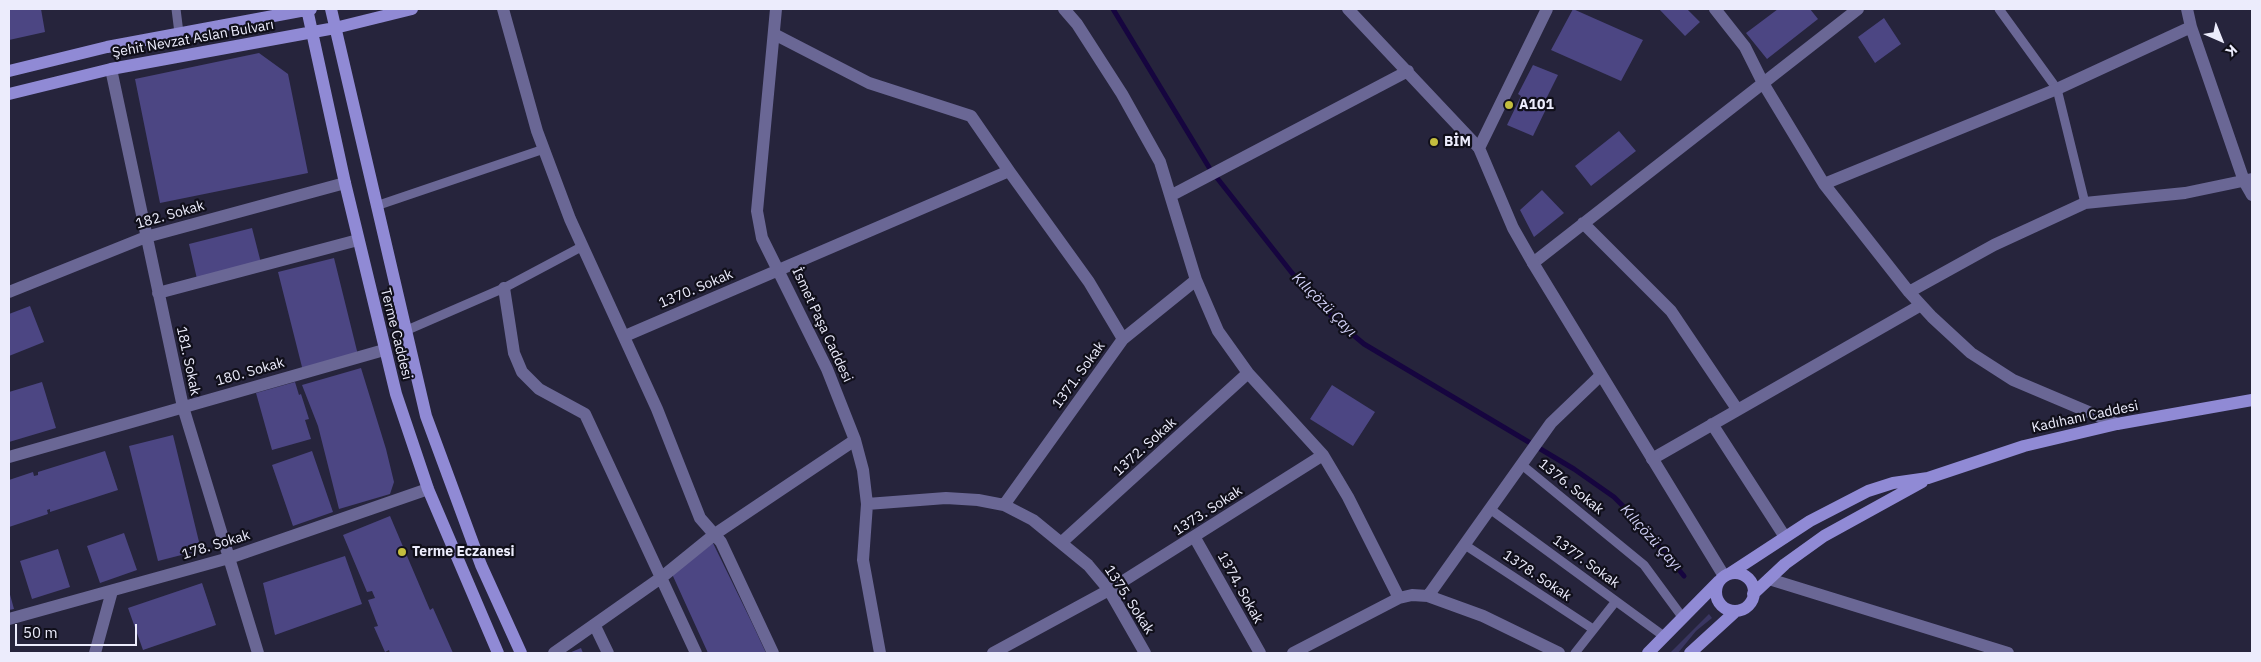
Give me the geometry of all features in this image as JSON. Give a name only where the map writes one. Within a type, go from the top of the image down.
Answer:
[{"type":"main road","name":"Şehit Nevzat Aslan Bulvarı","points":[[9,71],[107,47],[308,9]]},
{"type":"main road","name":"Terme Caddesi","points":[[308,9],[358,240],[384,350],[406,427],[428,489],[498,653]]},
{"type":"main road","name":"Terme Caddesi","points":[[331,9],[426,416],[449,483],[482,565],[521,653]]},
{"type":"main road","name":"Şehit Nevzat Aslan Bulvarı","points":[[9,94],[111,69],[335,28],[412,9]]},
{"type":"main road","name":"Kadıhanı Caddesi","points":[[1928,478],[2024,446],[2117,424],[2252,400]]},
{"type":"main road","points":[[1648,653],[1724,577],[1786,536],[1836,506],[1868,491],[1894,483],[1928,478]]},
{"type":"main road","points":[[1690,653],[1736,611],[1748,606],[1754,594],[1785,564],[1824,536],[1928,478]]},
{"type":"main road","points":[[1724,577],[1741,574],[1747,577],[1754,594]]},
{"type":"main road","points":[[1724,577],[1716,592],[1720,604],[1736,611]]},
{"type":"street","points":[[503,9],[544,149],[570,219],[657,409],[700,518],[721,542],[773,653]]},
{"type":"street","name":"İsmet Paşa Caddesi","points":[[776,9],[756,211],[762,238],[827,369],[855,440],[863,470],[867,504],[862,539],[863,560],[880,653]]},
{"type":"street","points":[[1064,9],[1077,24],[1144,130],[1160,162],[1172,195],[1196,280],[1218,332],[1248,373],[1323,455],[1348,497],[1398,598]]},
{"type":"street","points":[[1348,9],[1478,148],[1513,228],[1532,263],[1724,577]]},
{"type":"street","points":[[1478,148],[1547,9]]},
{"type":"street","points":[[1715,9],[1745,47],[1763,83],[1824,184],[1921,305],[1971,353],[2013,380],[2117,424]]},
{"type":"street","points":[[1532,263],[1858,9]]},
{"type":"street","points":[[2187,9],[2191,27],[2252,195]]},
{"type":"street","points":[[1824,184],[2057,88],[2191,27]]},
{"type":"street","points":[[774,34],[869,83],[971,116],[1089,282],[1123,339]]},
{"type":"street","name":"181. Sokak","points":[[111,69],[183,406],[258,653]]},
{"type":"street","points":[[1172,195],[1408,71]]},
{"type":"street","name":"1370. Sokak","points":[[625,336],[1009,171]]},
{"type":"street","points":[[1909,292],[1994,245],[2085,203],[2185,193],[2248,180]]},
{"type":"street","name":"182. Sokak","points":[[9,292],[146,237],[345,182]]},
{"type":"street","points":[[1584,223],[1671,311],[1737,409]]},
{"type":"street","points":[[158,293],[358,240]]},
{"type":"street","name":"1371. Sokak","points":[[1004,505],[1123,339],[1196,280]]},
{"type":"street","points":[[504,288],[514,353],[522,372],[539,389],[585,414],[696,653]]},
{"type":"street","points":[[1652,460],[1737,409],[1921,305]]},
{"type":"street","name":"180. Sokak","points":[[9,458],[183,406],[384,350]]},
{"type":"street","name":"1372. Sokak","points":[[1062,542],[1248,373]]},
{"type":"street","points":[[1428,596],[1551,423],[1600,376]]},
{"type":"street","points":[[1712,424],[1786,536]]},
{"type":"street","points":[[554,653],[662,578],[715,534],[855,440]]},
{"type":"street","name":"1373. Sokak","points":[[992,653],[1108,590],[1195,538],[1323,455]]},
{"type":"street","name":"178. Sokak","points":[[9,619],[229,558],[428,489]]},
{"type":"street","name":"1375. Sokak","points":[[867,504],[946,498],[978,500],[1004,505],[1033,520],[1088,565],[1108,590],[1146,653]]},
{"type":"street","name":"1374. Sokak","points":[[1195,538],[1260,653]]},
{"type":"street","points":[[1770,579],[2008,653]]},
{"type":"street","points":[[95,653],[112,591]]},
{"type":"street","points":[[1293,653],[1398,598],[1412,595],[1428,596],[1483,616],[1559,653]]},
{"type":"street","points":[[595,626],[608,653]]},
{"type":"lane","points":[[176,9],[179,33]]},
{"type":"lane","points":[[1999,9],[2057,88],[2085,203]]},
{"type":"lane","points":[[376,206],[544,149]]},
{"type":"lane","points":[[405,331],[504,288],[583,246]]},
{"type":"lane","name":"1376. Sokak","points":[[1522,465],[1644,565],[1684,618]]},
{"type":"lane","name":"1377. Sokak","points":[[1490,509],[1665,637]]},
{"type":"lane","name":"1378. Sokak","points":[[1465,544],[1593,630]]},
{"type":"lane","points":[[1576,653],[1616,601]]},
{"type":"shaded area","points":[[1709,614],[1712,618],[1696,631],[1678,653],[1670,653]]},
{"type":"building","points":[[9,9],[41,9],[45,32],[9,40]]},
{"type":"building","points":[[1573,9],[1643,40],[1621,81],[1551,50]]},
{"type":"building","points":[[1659,9],[1687,9],[1700,22],[1685,36]]},
{"type":"building","points":[[1778,9],[1810,9],[1818,19],[1767,59],[1746,33]]},
{"type":"building","points":[[1884,18],[1901,44],[1875,63],[1858,37]]},
{"type":"building","points":[[259,53],[288,74],[308,173],[160,203],[135,79]]},
{"type":"building","points":[[1533,65],[1558,75],[1543,105],[1547,107],[1533,136],[1507,125],[1521,96],[1518,94]]},
{"type":"building","points":[[1619,131],[1636,151],[1591,186],[1575,166]]},
{"type":"building","points":[[1542,190],[1564,213],[1534,237],[1520,210]]},
{"type":"building","points":[[252,228],[261,263],[197,279],[189,244]]},
{"type":"building","points":[[334,258],[358,355],[303,371],[278,272]]},
{"type":"building","points":[[30,306],[44,342],[9,356],[9,314]]},
{"type":"building","points":[[361,368],[394,482],[390,494],[339,509],[318,426],[302,385]]},
{"type":"building","points":[[42,382],[56,428],[9,442],[9,392]]},
{"type":"building","points":[[295,382],[309,419],[305,420],[311,439],[272,450],[256,393]]},
{"type":"building","points":[[1332,385],[1375,412],[1353,446],[1310,419]]},
{"type":"building","points":[[173,435],[201,550],[158,561],[129,446]]},
{"type":"building","points":[[105,451],[118,490],[50,512],[50,509],[47,510],[48,514],[9,527],[9,480],[33,472],[34,476],[38,475],[38,472]]},
{"type":"building","points":[[312,451],[333,512],[293,526],[272,465]]},
{"type":"building","points":[[390,516],[430,610],[433,608],[453,653],[390,653],[389,650],[385,652],[374,627],[378,626],[368,600],[375,598],[372,591],[367,592],[343,535]]},
{"type":"building","points":[[124,533],[137,570],[100,583],[87,546]]},
{"type":"building","points":[[713,543],[766,653],[708,653],[672,574]]},
{"type":"building","points":[[58,549],[70,587],[32,599],[20,561]]},
{"type":"building","points":[[345,556],[362,604],[275,635],[263,583]]},
{"type":"building","points":[[202,583],[216,625],[143,650],[128,608]]},
{"type":"building","points":[[9,591],[14,609],[9,610]]},
{"type":"building","points":[[581,648],[583,653],[569,653]]},
{"type":"waterway","name":"Kılıçözü Çayı","points":[[1113,9],[1210,169],[1292,273],[1333,318],[1364,344],[1574,469],[1614,497],[1639,522],[1684,576]]},
{"type":"place","name":"A101","points":[[1509,105]]},
{"type":"place","name":"BİM","points":[[1434,142]]},
{"type":"place","name":"Terme Eczanesi","points":[[402,552]]}]
